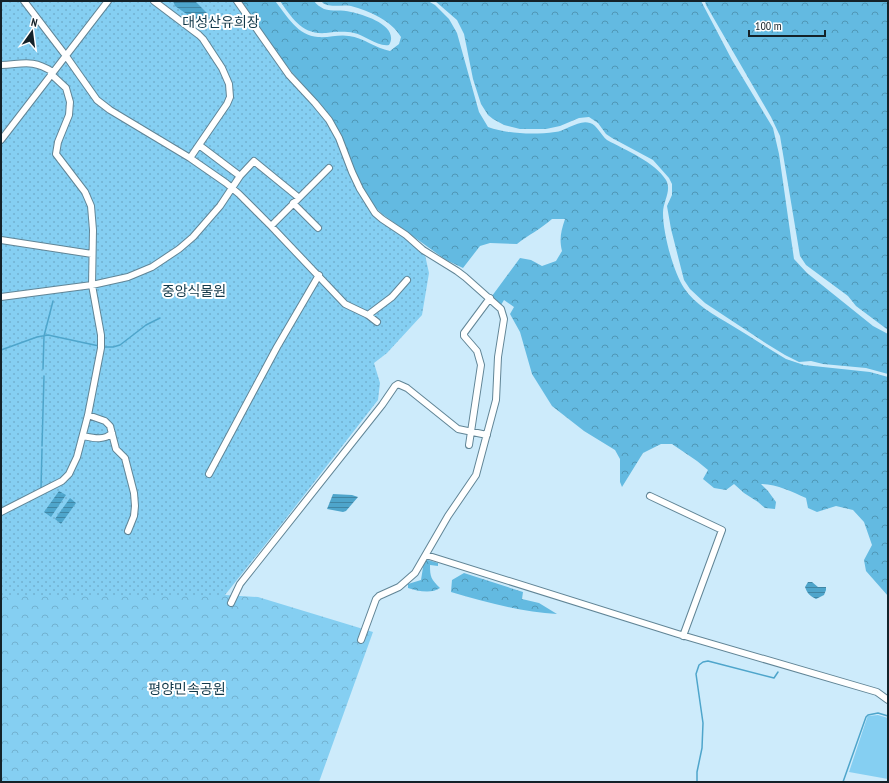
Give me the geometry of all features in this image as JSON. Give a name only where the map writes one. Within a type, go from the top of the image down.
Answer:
[{"type":"street","points":[[24,1],[66,56],[93,95],[104,105],[190,158],[232,188],[271,226],[345,304],[368,315],[377,322]]},
{"type":"street","points":[[1,140],[108,1]]},
{"type":"street","points":[[154,1],[199,35],[222,68],[229,84],[230,97],[227,104],[190,158]]},
{"type":"street","points":[[237,1],[289,75],[329,120],[339,138],[358,184],[376,213],[424,250],[457,271],[490,298],[501,309],[504,319],[498,356],[496,400],[476,475],[448,516],[415,573],[406,582],[376,599],[361,640]]},
{"type":"street","points":[[1,65],[32,63],[42,66],[52,73],[66,88],[70,102],[69,115],[58,142],[56,154],[80,184],[89,200],[92,212],[92,285],[101,341],[100,357],[88,415],[75,463],[66,478],[62,481],[1,512]]},
{"type":"street","points":[[199,145],[240,176]]},
{"type":"street","points":[[1,297],[92,285],[138,274],[152,267],[193,238],[229,194],[240,176],[254,161],[298,198]]},
{"type":"street","points":[[271,226],[329,168]]},
{"type":"street","points":[[293,203],[318,228]]},
{"type":"street","points":[[1,240],[92,254]]},
{"type":"street","points":[[209,474],[284,335],[319,276]]},
{"type":"street","points":[[368,315],[383,305],[407,280]]},
{"type":"street","points":[[469,445],[481,365],[477,351],[464,336],[464,333],[490,298]]},
{"type":"street","points":[[231,603],[240,584],[398,384],[407,388],[458,429],[487,434]]},
{"type":"street","points":[[88,415],[106,421],[110,426],[116,449],[125,458],[134,494],[134,516],[128,531]]},
{"type":"street","points":[[83,436],[103,438],[112,433]]},
{"type":"street","points":[[650,496],[722,530],[683,636]]},
{"type":"street","points":[[426,555],[683,636],[888,695]]},
{"type":"street","points":[[877,692],[888,700]]},
{"type":"green space","name":"중앙식물원","points":[[1,1],[233,1],[281,70],[329,123],[367,204],[421,249],[425,255],[429,273],[422,315],[387,353],[374,363],[380,383],[378,400],[225,595],[1,595]]},
{"type":"green space","points":[[240,1],[275,1],[299,29],[311,36],[326,37],[341,35],[354,37],[390,51],[399,44],[401,37],[386,21],[358,8],[351,6],[327,5],[321,1],[428,1],[435,5],[449,19],[457,33],[479,112],[488,127],[521,133],[547,133],[559,131],[581,123],[590,123],[595,126],[607,140],[647,162],[661,174],[668,184],[668,192],[663,209],[663,221],[669,252],[680,281],[684,288],[699,305],[786,359],[804,365],[870,372],[888,377],[888,596],[866,571],[864,560],[872,545],[864,522],[853,510],[836,506],[817,512],[808,508],[806,498],[779,487],[761,484],[776,502],[775,509],[765,508],[734,484],[726,490],[714,488],[703,479],[708,470],[672,444],[661,444],[643,453],[622,487],[620,482],[620,459],[615,450],[584,431],[552,406],[532,374],[520,332],[510,314],[514,307],[504,300],[501,305],[492,296],[520,258],[531,260],[542,266],[556,261],[562,251],[561,235],[565,219],[552,219],[517,244],[490,243],[480,246],[463,268],[446,260],[382,214],[372,204],[359,180],[331,118],[272,49]]},
{"type":"green space","points":[[280,1],[314,1],[324,9],[348,11],[372,19],[386,27],[390,32],[391,38],[389,45],[376,43],[354,33],[318,33],[310,31],[298,24]]},
{"type":"green space","points":[[435,1],[701,1],[732,60],[773,128],[779,154],[794,259],[807,273],[873,326],[888,334],[888,374],[866,368],[823,364],[811,361],[799,362],[767,344],[705,303],[690,289],[684,280],[671,229],[667,206],[672,195],[672,184],[669,178],[653,160],[606,134],[598,123],[589,117],[579,118],[560,126],[546,129],[520,129],[504,125],[493,119],[488,115],[481,104],[473,79],[464,34],[457,20]]},
{"type":"green space","points":[[705,1],[888,1],[888,330],[856,306],[848,296],[806,265],[800,256],[780,136],[771,117]]},
{"type":"green space","points":[[428,560],[438,563],[438,566],[430,565],[430,572],[433,580],[440,588],[433,591],[420,591],[408,588],[408,584],[421,580],[424,561]]},
{"type":"green space","points":[[464,573],[523,592],[522,599],[539,603],[557,614],[517,609],[451,592],[452,580]]},
{"type":"green space","name":"평양민속공원","points":[[1,595],[225,595],[258,597],[373,632],[319,782],[1,782]]},
{"type":"green space","points":[[878,715],[888,718],[888,779],[849,772],[868,716]]},
{"type":"shaded area","points":[[173,1],[195,1],[209,15],[208,23],[201,24],[175,6]]},
{"type":"shaded area","points":[[59,491],[66,495],[51,517],[44,512]]},
{"type":"shaded area","points":[[333,494],[352,495],[358,497],[346,511],[343,512],[327,509]]},
{"type":"shaded area","points":[[70,498],[76,503],[61,524],[55,519]]},
{"type":"shaded area","points":[[808,582],[812,582],[818,587],[826,587],[824,595],[816,599],[810,595],[805,587]]},
{"type":"waterway","points":[[43,369],[44,336],[53,301]]},
{"type":"waterway","points":[[103,347],[120,345],[146,325],[160,318]]},
{"type":"waterway","points":[[1,350],[37,337],[48,335],[99,346]]},
{"type":"waterway","points":[[42,446],[44,376]]},
{"type":"waterway","points":[[41,488],[42,449]]},
{"type":"waterway","points":[[697,782],[697,772],[702,748],[703,723],[696,674],[699,665],[708,661],[774,678],[778,672]]},
{"type":"waterway","points":[[843,782],[866,717],[868,715],[878,713],[888,716]]},
{"type":"park label","name":"대성산유희장","points":[[221,22]]}]
